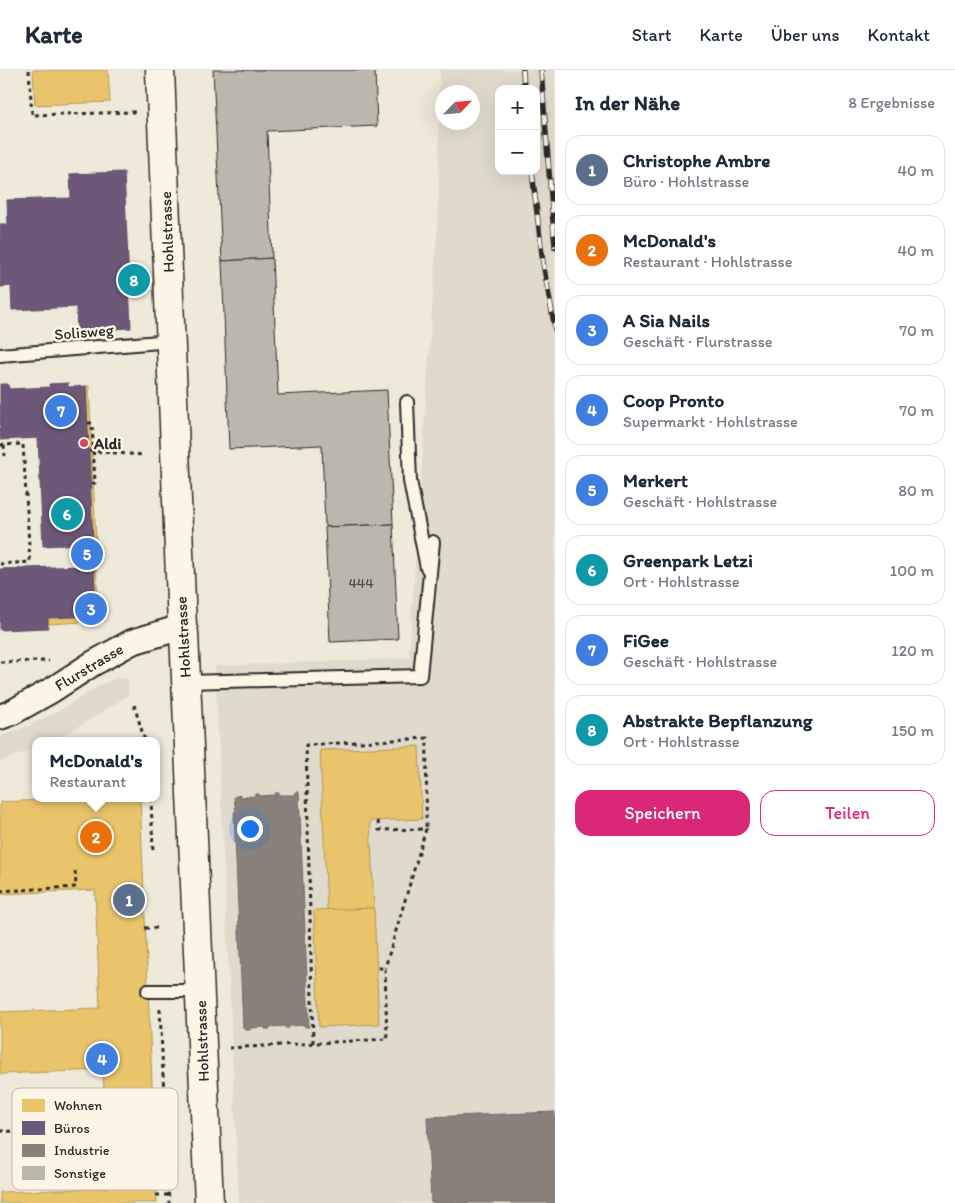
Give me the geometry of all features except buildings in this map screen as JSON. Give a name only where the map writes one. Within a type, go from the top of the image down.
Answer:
[{"type":"street","name":"Hohlstrasse","points":[[160,70],[182,627],[209,1203]]},
{"type":"street","name":"Flurstrasse","points":[[0,717],[36,699],[92,664],[132,642],[182,627]]},
{"type":"lane","name":"Solisweg","points":[[0,355],[172,341]]},
{"type":"lane","points":[[407,402],[410,481],[430,584]]},
{"type":"lane","points":[[186,682],[420,676],[433,542]]},
{"type":"lane","points":[[148,991],[200,991]]},
{"type":"path","points":[[29,70],[32,115],[136,112]]},
{"type":"path","points":[[88,423],[92,423],[94,452],[94,483],[90,484]]},
{"type":"path","points":[[0,564],[30,562],[23,444],[2,445],[5,456]]},
{"type":"path","points":[[89,452],[143,454]]},
{"type":"path","points":[[0,662],[50,661]]},
{"type":"path","points":[[134,705],[144,737]]},
{"type":"path","points":[[229,1048],[387,1039],[385,968],[426,830],[427,738],[306,745],[313,1043]]},
{"type":"path","points":[[151,802],[153,852]]},
{"type":"path","points":[[378,821],[379,830],[426,830]]},
{"type":"path","points":[[0,891],[76,887],[76,870]]},
{"type":"path","points":[[145,928],[157,928]]},
{"type":"path","points":[[377,968],[385,968]]},
{"type":"path","points":[[160,1009],[164,1088]]},
{"type":"path","points":[[168,1190],[169,1203]]},
{"type":"path","points":[[156,1195],[168,1195]]},
{"type":"shaded area","points":[[440,70],[555,70],[555,1203],[239,1203],[215,666],[409,658],[438,219],[439,130],[480,130],[480,85],[440,85]]},
{"type":"shaded area","points":[[116,678],[128,679],[129,694],[76,728],[58,737],[32,737],[32,750],[0,762],[0,737],[26,727],[64,708],[99,686]]},
{"type":"railway","points":[[523,70],[524,85]]},
{"type":"railway","points":[[541,70],[555,247]]},
{"type":"railway","points":[[532,175],[543,263],[555,329]]},
{"type":"place","name":"Abstrakte Bepflanzung","points":[[134,280]]},
{"type":"place","name":"FiGee","points":[[61,411]]},
{"type":"place","name":"Aldi","points":[[84,443]]},
{"type":"place","name":"Greenpark Letzi","points":[[67,514]]},
{"type":"place","name":"Merkert","points":[[87,554]]},
{"type":"place","name":"A Sia Nails","points":[[91,609]]},
{"type":"place","name":"McDonald's","points":[[96,837]]},
{"type":"place","name":"Christophe Ambre","points":[[129,900]]},
{"type":"place","name":"Coop Pronto","points":[[102,1059]]}]
